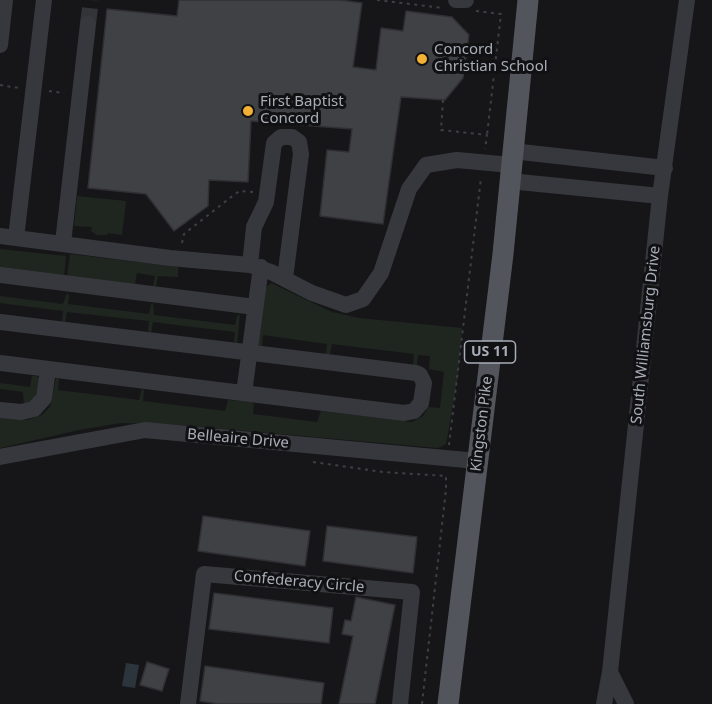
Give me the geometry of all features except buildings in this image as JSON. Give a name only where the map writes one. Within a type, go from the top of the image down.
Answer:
[{"type":"main road","name":"Kingston Pike","points":[[448,704],[503,254],[528,0]]},
{"type":"street","points":[[0,45],[5,0]]},
{"type":"street","points":[[44,0],[8,237],[255,266],[285,278],[312,293],[346,305],[363,299],[381,273],[409,189],[426,165],[457,160],[511,166],[660,196]]},
{"type":"street","name":"South Williamsburg Drive","points":[[604,704],[610,672],[660,196],[687,0]]},
{"type":"street","points":[[63,243],[88,24]]},
{"type":"street","points":[[244,393],[255,308],[254,227],[266,202],[274,143],[281,137],[292,137],[299,142],[301,154],[285,278]]},
{"type":"street","points":[[511,166],[665,168]]},
{"type":"street","points":[[0,275],[255,308]]},
{"type":"street","points":[[0,322],[416,373],[420,375],[424,383],[421,404],[414,411],[404,413],[0,363]]},
{"type":"street","points":[[0,410],[21,412],[34,409],[44,398],[48,369]]},
{"type":"street","name":"Belleaire Drive","points":[[0,457],[145,430],[477,461]]},
{"type":"street","name":"Confederacy Circle","points":[[188,704],[204,574],[412,592],[400,704]]},
{"type":"street","points":[[610,672],[626,704]]},
{"type":"path","points":[[377,0],[458,4],[501,14],[466,297],[468,299],[459,377],[447,458],[446,489],[422,704]]},
{"type":"path","points":[[443,100],[441,130],[487,135]]},
{"type":"path","points":[[181,259],[184,234],[240,191],[256,193]]},
{"type":"path","points":[[304,461],[383,472],[446,476]]},
{"type":"shaded area","points":[[77,196],[126,201],[122,235],[108,233],[97,235],[91,231],[92,227],[74,226]]},
{"type":"shaded area","points":[[0,249],[66,256],[64,277],[0,269]]},
{"type":"shaded area","points":[[70,254],[178,267],[178,277],[158,276],[156,287],[153,286],[155,276],[137,273],[135,284],[67,277]]},
{"type":"shaded area","points":[[271,283],[332,312],[359,318],[462,328],[458,377],[446,444],[438,448],[167,424],[121,423],[0,448],[0,418],[27,420],[42,415],[50,407],[56,378],[59,379],[58,390],[139,400],[142,388],[144,390],[143,401],[225,411],[228,400],[252,402],[254,404],[253,414],[317,422],[321,411],[412,422],[423,416],[428,407],[440,408],[444,372],[429,369],[430,356],[418,355],[417,365],[413,365],[414,354],[332,344],[330,354],[326,354],[327,344],[263,335],[262,346],[257,346],[263,290]]},
{"type":"shaded area","points":[[67,293],[69,295],[68,304],[149,314],[153,303],[154,315],[235,325],[237,316],[240,314],[237,345],[234,342],[235,332],[153,322],[151,333],[148,331],[149,321],[67,312],[65,323],[62,321],[63,311],[0,303],[0,296],[63,304]]},
{"type":"shaded area","points":[[32,376],[37,376],[39,379],[36,396],[32,402],[24,404],[23,392],[0,389],[0,383],[30,387]]},
{"type":"shaded area","points":[[126,663],[139,665],[135,688],[122,686]]},
{"type":"tunnel","points":[[88,24],[91,0]]},
{"type":"place","name":"Concord Christian School","points":[[422,59]]},
{"type":"place","name":"First Baptist Concord","points":[[248,111]]}]
